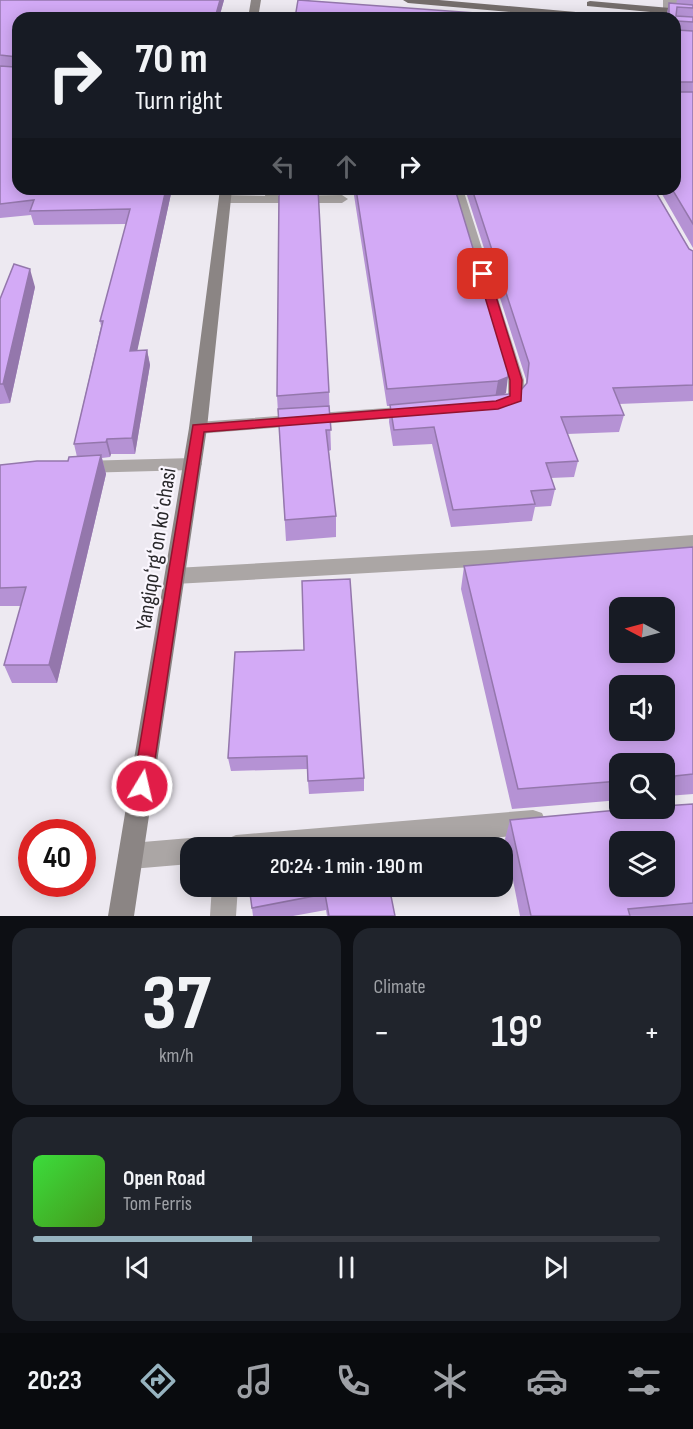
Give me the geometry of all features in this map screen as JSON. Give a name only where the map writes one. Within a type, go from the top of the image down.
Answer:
[{"type":"main road","points":[[408,0],[543,12]]},
{"type":"main road","points":[[576,3],[667,4],[693,13]]},
{"type":"street","points":[[667,4],[693,2]]},
{"type":"street","name":"Yangiqoʻrgʻon koʻchasi","points":[[121,916],[193,464],[226,195]]},
{"type":"street","points":[[285,195],[342,199]]},
{"type":"street","points":[[459,195],[516,380],[516,398],[498,405],[486,406]]},
{"type":"street","points":[[198,428],[429,411]]},
{"type":"street","points":[[63,469],[193,464]]},
{"type":"street","points":[[175,576],[693,543]]},
{"type":"street","points":[[360,837],[552,820]]},
{"type":"street","points":[[131,856],[180,852]]},
{"type":"street","points":[[223,916],[224,897]]},
{"type":"building","points":[[0,0],[220,0],[217,12],[12,12],[12,56],[0,55]]},
{"type":"building","points":[[298,0],[462,12],[296,12]]},
{"type":"building","points":[[669,3],[693,5],[693,8],[677,7],[676,12],[669,12]]},
{"type":"building","points":[[681,16],[693,17],[693,22],[681,21]]},
{"type":"building","points":[[681,30],[693,31],[693,82],[681,82]]},
{"type":"building","points":[[0,66],[12,67],[12,195],[165,195],[130,351],[147,350],[132,438],[74,444],[103,321],[100,321],[130,209],[30,211],[34,200],[0,204]]},
{"type":"building","points":[[681,92],[693,92],[693,224],[676,195],[681,195]]},
{"type":"building","points":[[279,195],[318,195],[329,392],[277,396]]},
{"type":"building","points":[[357,195],[457,195],[508,364],[508,377],[498,381],[387,389]]},
{"type":"building","points":[[474,195],[658,195],[689,249],[693,251],[693,385],[613,388],[624,415],[561,417],[578,461],[546,463],[555,489],[531,491],[535,504],[453,510],[434,427],[394,430],[390,405],[509,394],[521,390],[527,383],[529,363]]},
{"type":"building","points":[[14,264],[30,269],[3,384],[0,384],[0,299]]},
{"type":"building","points":[[329,406],[331,430],[326,430],[336,516],[285,520],[278,409]]},
{"type":"building","points":[[101,455],[49,665],[4,665],[26,587],[0,588],[0,465],[37,461],[68,461],[69,457]]},
{"type":"building","points":[[693,547],[693,774],[675,776],[675,753],[609,753],[609,782],[518,789],[464,566]]},
{"type":"building","points":[[350,579],[364,778],[308,781],[307,756],[228,758],[235,652],[304,650],[302,581]]},
{"type":"building","points":[[693,804],[693,903],[628,909],[630,916],[531,916],[510,820],[609,811],[609,819],[675,819],[675,805]]},
{"type":"building","points":[[250,897],[309,897],[252,908]]},
{"type":"building","points":[[326,897],[391,897],[395,916],[329,916]]},
{"type":"route","points":[[142,786],[198,428],[498,405],[516,398],[516,380],[483,274]]}]
